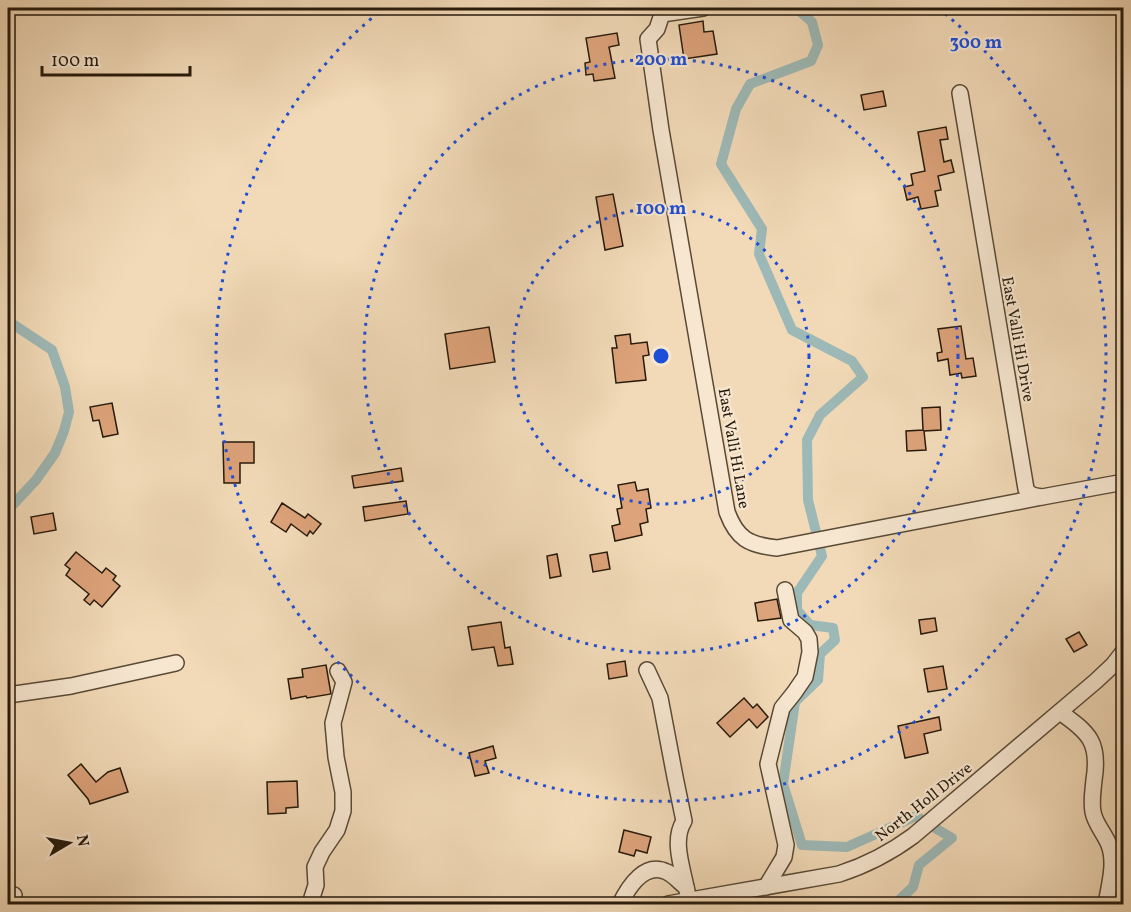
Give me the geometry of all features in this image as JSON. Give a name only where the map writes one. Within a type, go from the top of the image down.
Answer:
[{"type":"street","name":"East Valli Hi Lane","points":[[703,8],[662,14],[657,29],[648,39],[661,130],[727,512],[731,524],[740,536],[758,546],[777,548],[1042,497]]},
{"type":"street","name":"East Valli Hi Drive","points":[[960,93],[1026,489],[1033,496],[1042,497]]},
{"type":"street","points":[[1042,497],[1124,482]]},
{"type":"street","points":[[766,887],[784,857],[786,845],[768,764],[782,708],[805,676],[810,652],[809,639],[805,632],[791,620],[785,590]]},
{"type":"street","name":"North Holl Drive","points":[[668,904],[687,894],[766,887],[839,874],[888,853],[913,836],[1060,712],[1113,665],[1124,651]]},
{"type":"street","points":[[8,695],[71,686],[176,663]]},
{"type":"street","points":[[646,669],[660,699],[684,820],[678,842],[687,894]]},
{"type":"street","points":[[309,904],[316,885],[315,867],[337,830],[343,811],[343,792],[336,757],[333,723],[344,681],[338,671]]},
{"type":"street","points":[[1060,712],[1085,732],[1094,746],[1096,765],[1091,804],[1094,818],[1110,846],[1112,864],[1106,904]]},
{"type":"street","points":[[620,904],[634,882],[644,873],[655,869],[667,872],[687,894]]},
{"type":"building","points":[[703,21],[704,32],[713,31],[717,54],[684,59],[679,25]]},
{"type":"building","points":[[617,33],[619,45],[609,47],[615,78],[594,81],[593,74],[586,75],[585,63],[590,62],[586,38]]},
{"type":"building","points":[[883,91],[886,106],[864,110],[861,95]]},
{"type":"building","points":[[946,127],[948,139],[940,140],[944,162],[951,160],[954,172],[938,176],[941,190],[935,191],[938,206],[921,209],[918,197],[907,200],[904,187],[913,185],[911,174],[925,171],[918,132]]},
{"type":"building","points":[[613,194],[623,246],[605,250],[596,197]]},
{"type":"building","points":[[961,326],[966,359],[973,358],[976,376],[962,378],[961,373],[950,375],[948,359],[938,361],[937,353],[942,352],[938,329]]},
{"type":"building","points":[[489,327],[495,362],[450,369],[445,334]]},
{"type":"building","points":[[630,334],[631,344],[647,342],[649,355],[643,356],[646,380],[616,383],[612,348],[617,348],[615,336]]},
{"type":"building","points":[[112,403],[118,434],[103,437],[99,420],[93,421],[90,407]]},
{"type":"building","points":[[940,407],[941,430],[924,431],[926,450],[907,451],[906,431],[923,430],[922,408]]},
{"type":"building","points":[[223,442],[254,442],[254,463],[240,463],[240,483],[224,483]]},
{"type":"building","points":[[401,468],[403,481],[354,488],[352,476]]},
{"type":"building","points":[[635,482],[637,491],[648,489],[651,508],[646,509],[648,522],[640,524],[642,535],[615,541],[612,526],[620,524],[617,509],[622,508],[618,485]]},
{"type":"building","points":[[406,501],[408,514],[365,521],[363,507]]},
{"type":"building","points":[[282,503],[305,518],[308,514],[321,524],[313,534],[310,531],[307,536],[291,524],[286,532],[271,522]]},
{"type":"building","points":[[53,513],[56,530],[34,534],[31,517]]},
{"type":"building","points":[[76,552],[102,573],[106,568],[116,576],[113,580],[120,586],[102,607],[94,600],[90,605],[84,600],[89,594],[66,575],[70,569],[65,565]]},
{"type":"building","points":[[607,552],[610,569],[593,572],[590,555]]},
{"type":"building","points":[[557,554],[561,576],[550,578],[547,556]]},
{"type":"building","points":[[777,599],[781,618],[758,621],[755,603]]},
{"type":"building","points":[[935,618],[937,631],[921,634],[919,620]]},
{"type":"building","points":[[501,622],[505,648],[510,647],[513,664],[498,666],[494,647],[472,650],[468,627]]},
{"type":"building","points":[[1079,632],[1087,645],[1074,652],[1066,639]]},
{"type":"building","points":[[625,661],[627,676],[609,679],[607,664]]},
{"type":"building","points":[[326,665],[331,694],[291,699],[288,679],[303,677],[302,669]]},
{"type":"building","points":[[943,666],[947,689],[928,692],[924,669]]},
{"type":"building","points":[[744,698],[753,708],[757,704],[768,717],[757,728],[749,719],[730,737],[717,723]]},
{"type":"building","points":[[939,717],[941,730],[924,734],[928,753],[905,758],[898,726]]},
{"type":"building","points":[[493,746],[496,758],[485,761],[489,773],[475,776],[469,753]]},
{"type":"building","points":[[81,764],[96,782],[108,772],[120,768],[128,792],[90,804],[68,775]]},
{"type":"building","points":[[297,781],[298,807],[286,808],[286,813],[268,814],[267,782]]},
{"type":"building","points":[[624,830],[651,837],[647,853],[636,850],[634,856],[619,852]]},
{"type":"waterway","points":[[796,8],[812,22],[818,45],[811,61],[750,84],[736,109],[721,164],[762,229],[759,254],[792,330],[852,361],[863,377],[820,415],[807,440],[808,500],[816,532]]},
{"type":"waterway","points":[[8,321],[52,350],[65,387],[69,412],[55,453],[36,480],[8,510]]},
{"type":"waterway","points":[[820,548],[822,556],[797,593],[797,610],[810,625],[833,628],[835,640],[820,654],[818,680],[795,702],[783,784],[802,845],[847,847],[916,816],[921,819]]},
{"type":"waterway","points":[[895,904],[913,887],[919,865],[952,838],[935,828]]}]
